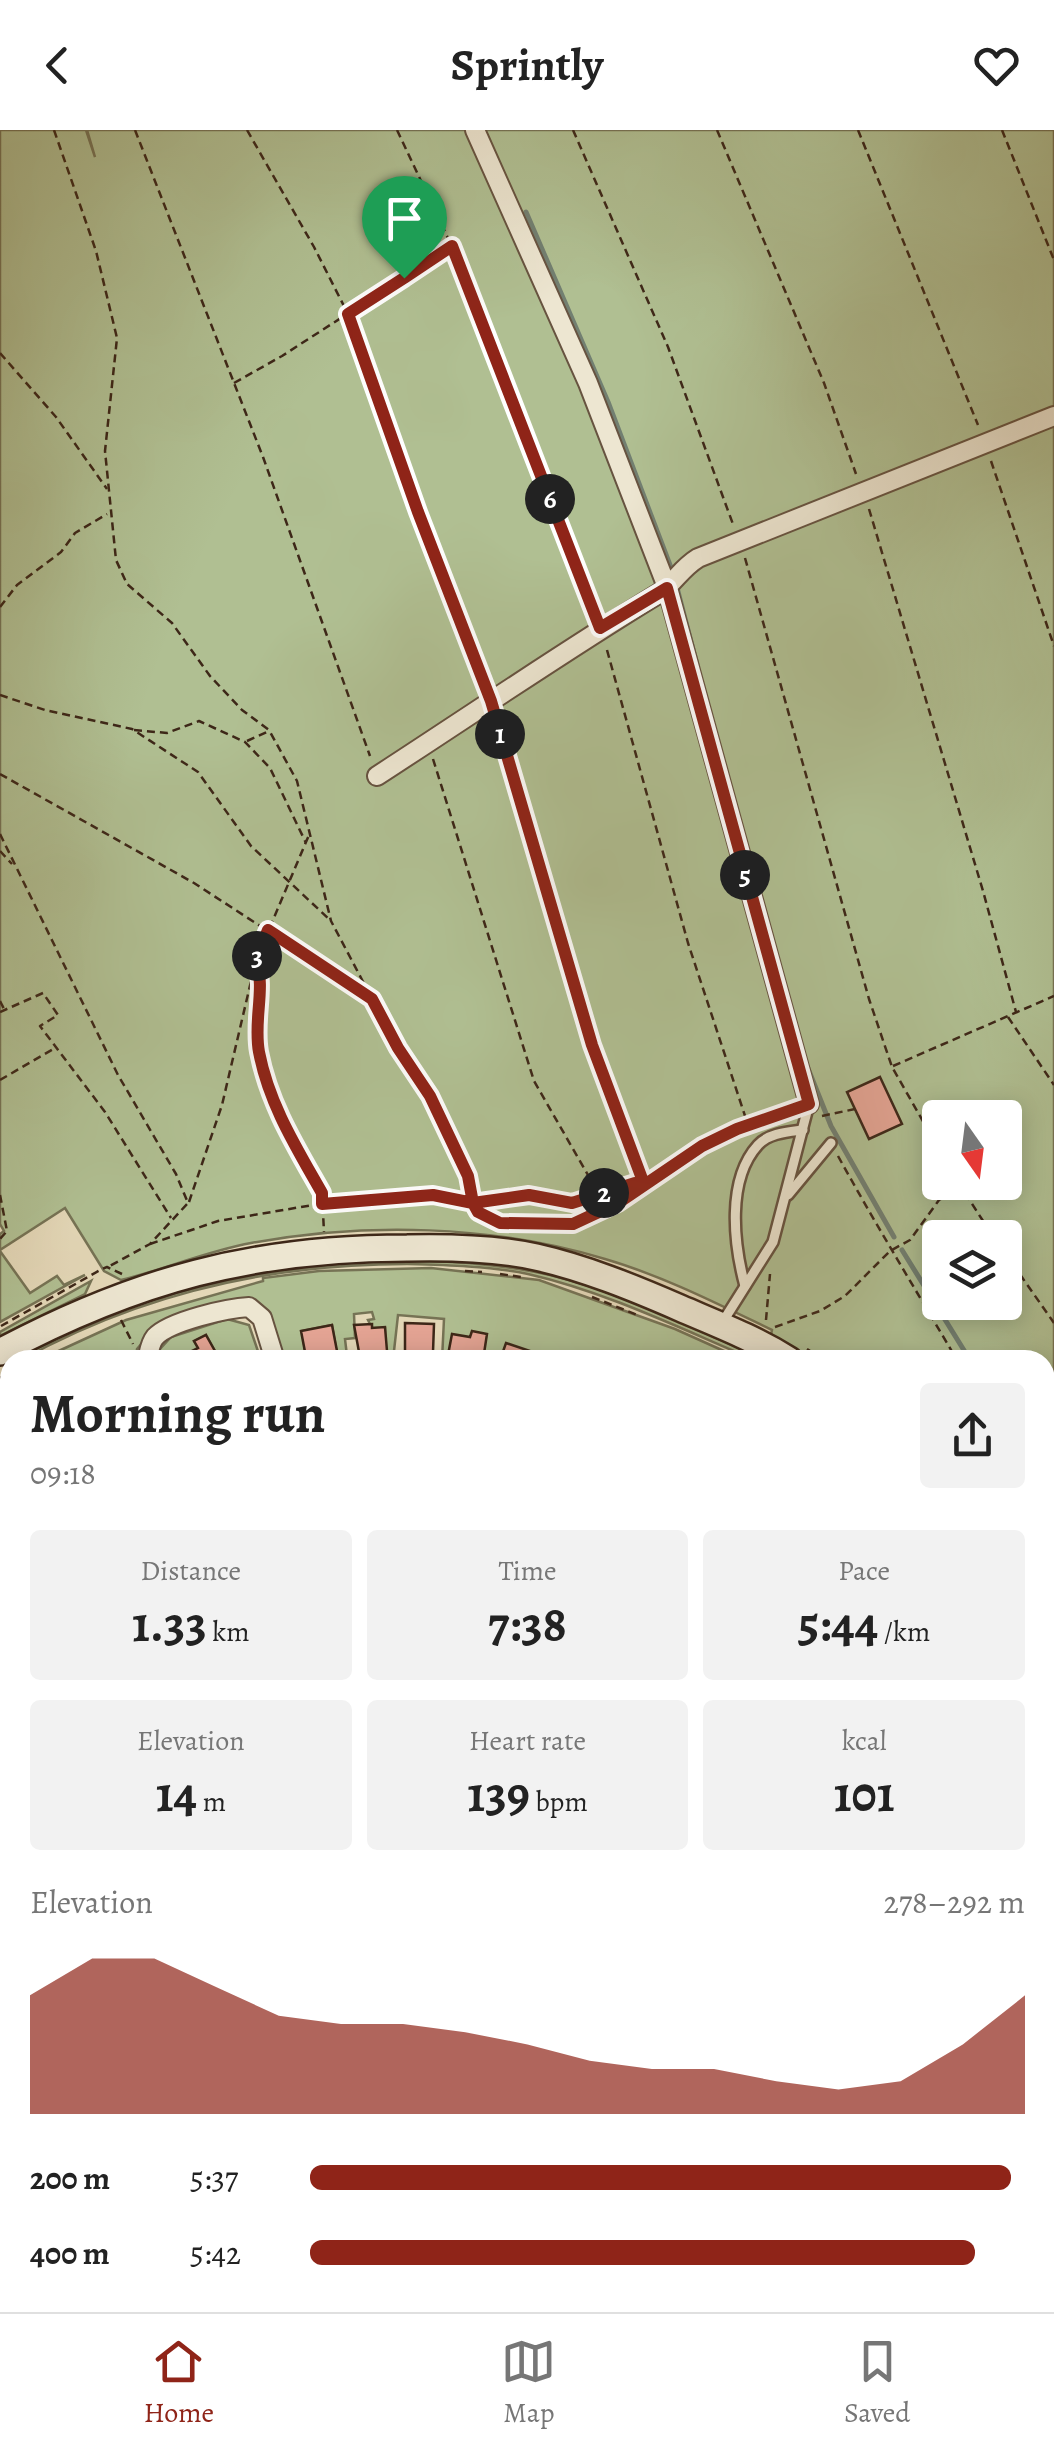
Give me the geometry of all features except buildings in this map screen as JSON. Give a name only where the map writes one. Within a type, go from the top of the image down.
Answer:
[{"type":"main road","points":[[4,1350],[77,1313],[178,1276],[243,1260],[368,1248],[450,1248],[534,1256],[608,1280],[721,1325],[770,1350]]},
{"type":"street","points":[[475,130],[588,382],[667,588],[814,1111]]},
{"type":"street","points":[[377,776],[667,588],[680,568],[1054,416]]},
{"type":"street","points":[[151,1350],[156,1336],[168,1328],[232,1308],[249,1307],[262,1318],[272,1350]]},
{"type":"lane","points":[[721,1325],[772,1242],[803,1130],[814,1111]]},
{"type":"lane","points":[[745,1286],[736,1250],[735,1213],[743,1175],[757,1146],[774,1134],[803,1130]]},
{"type":"lane","points":[[786,1197],[831,1143]]},
{"type":"path","points":[[54,130],[96,252],[117,338],[105,451],[116,560],[127,584],[172,623],[210,676],[242,710],[269,730],[297,780],[331,920],[398,1048],[430,1096],[468,1176],[478,1212],[500,1223],[573,1224],[618,1203],[702,1146],[748,1125],[814,1111],[836,1114],[855,1109]]},
{"type":"path","points":[[135,130],[234,383],[377,776]]},
{"type":"path","points":[[247,130],[348,314],[491,701],[592,1045],[644,1184]]},
{"type":"path","points":[[397,130],[452,246],[600,628],[688,944],[748,1125]]},
{"type":"path","points":[[573,130],[668,347],[739,541],[892,1067],[922,1119]]},
{"type":"path","points":[[718,130],[824,383],[863,493],[1016,1012]]},
{"type":"path","points":[[858,130],[968,396],[1012,514],[1054,646]]},
{"type":"path","points":[[1002,130],[1054,260]]},
{"type":"path","points":[[234,383],[452,246]]},
{"type":"path","points":[[0,353],[56,416],[108,491]]},
{"type":"path","points":[[0,607],[17,585],[62,552],[76,533],[110,512]]},
{"type":"path","points":[[0,695],[45,710],[132,729],[167,732],[199,721],[246,742],[270,768],[306,844]]},
{"type":"path","points":[[132,729],[198,772],[252,846],[331,920]]},
{"type":"path","points":[[246,742],[269,730]]},
{"type":"path","points":[[428,743],[534,1081],[596,1189]]},
{"type":"path","points":[[0,774],[194,883],[372,999]]},
{"type":"path","points":[[0,834],[118,1074],[176,1174],[188,1203]]},
{"type":"path","points":[[150,1244],[188,1203],[222,1105],[256,960],[310,834]]},
{"type":"path","points":[[0,852],[17,868]]},
{"type":"path","points":[[256,960],[262,978],[258,1048],[272,1100],[322,1193],[324,1234]]},
{"type":"path","points":[[0,1001],[2,1011],[44,993],[58,1015],[40,1026],[105,1112],[173,1220]]},
{"type":"path","points":[[892,1067],[1054,996]]},
{"type":"path","points":[[1008,1015],[1054,1085]]},
{"type":"path","points":[[0,1080],[56,1047]]},
{"type":"path","points":[[831,1143],[890,1251],[951,1350]]},
{"type":"path","points":[[0,1327],[150,1244],[218,1222],[322,1204],[433,1195],[473,1203],[529,1195],[572,1203],[635,1183],[644,1184]]},
{"type":"path","points":[[0,1195],[7,1231],[0,1240]]},
{"type":"path","points":[[772,1242],[767,1328],[820,1311],[846,1296],[890,1251],[910,1240],[939,1200]]},
{"type":"path","points":[[461,1271],[523,1278]]},
{"type":"path","points":[[1022,1277],[1054,1323]]},
{"type":"path","points":[[582,1294],[639,1315]]},
{"type":"path","points":[[110,1322],[132,1314]]},
{"type":"path","points":[[120,1318],[129,1337]]},
{"type":"green space","points":[[0,130],[86,130],[95,157],[87,130],[1054,130],[1054,1350],[797,1350],[771,1335],[772,1330],[627,1266],[562,1248],[474,1233],[384,1230],[295,1236],[235,1246],[121,1280],[104,1271],[65,1208],[0,1250],[0,1234],[4,1231],[0,1224]]},
{"type":"green space","points":[[0,1251],[30,1293],[57,1276],[64,1285],[85,1275],[0,1322]]},
{"type":"green space","points":[[387,1260],[449,1262],[550,1275],[625,1299],[744,1350],[732,1350],[556,1281],[483,1268],[407,1264],[306,1270],[208,1287],[113,1317],[35,1350],[105,1317],[195,1288],[241,1277]]},
{"type":"green space","points":[[431,1268],[539,1280],[722,1350],[442,1350],[444,1319],[398,1315],[394,1350],[385,1350],[385,1328],[372,1328],[368,1320],[374,1319],[372,1312],[354,1314],[355,1338],[345,1339],[346,1350],[336,1350],[332,1325],[302,1331],[305,1350],[281,1350],[263,1307],[246,1301],[159,1323],[137,1350],[61,1350],[126,1320],[263,1278],[319,1271]]},
{"type":"green space","points":[[91,1281],[85,1294],[0,1336],[0,1332]]},
{"type":"green space","points":[[227,1319],[249,1325],[258,1350],[214,1350],[206,1335],[194,1341],[198,1348],[194,1350],[160,1350],[171,1337]]},
{"type":"waterway","points":[[526,212],[608,402],[673,573]]},
{"type":"waterway","points":[[676,584],[697,665]]},
{"type":"waterway","points":[[807,1066],[831,1126],[894,1237]]},
{"type":"waterway","points":[[902,1250],[964,1350]]},
{"type":"route","points":[[404,278],[348,314],[491,701],[592,1045],[644,1184],[635,1183],[572,1203],[529,1195],[473,1203],[468,1176],[430,1096],[372,999],[268,930],[256,960],[262,978],[258,1048],[272,1100],[322,1193],[322,1204],[433,1195],[473,1203],[478,1212],[500,1223],[573,1224],[618,1203],[702,1146],[737,1129],[809,1104],[667,588],[600,628],[452,246],[404,278]]}]
